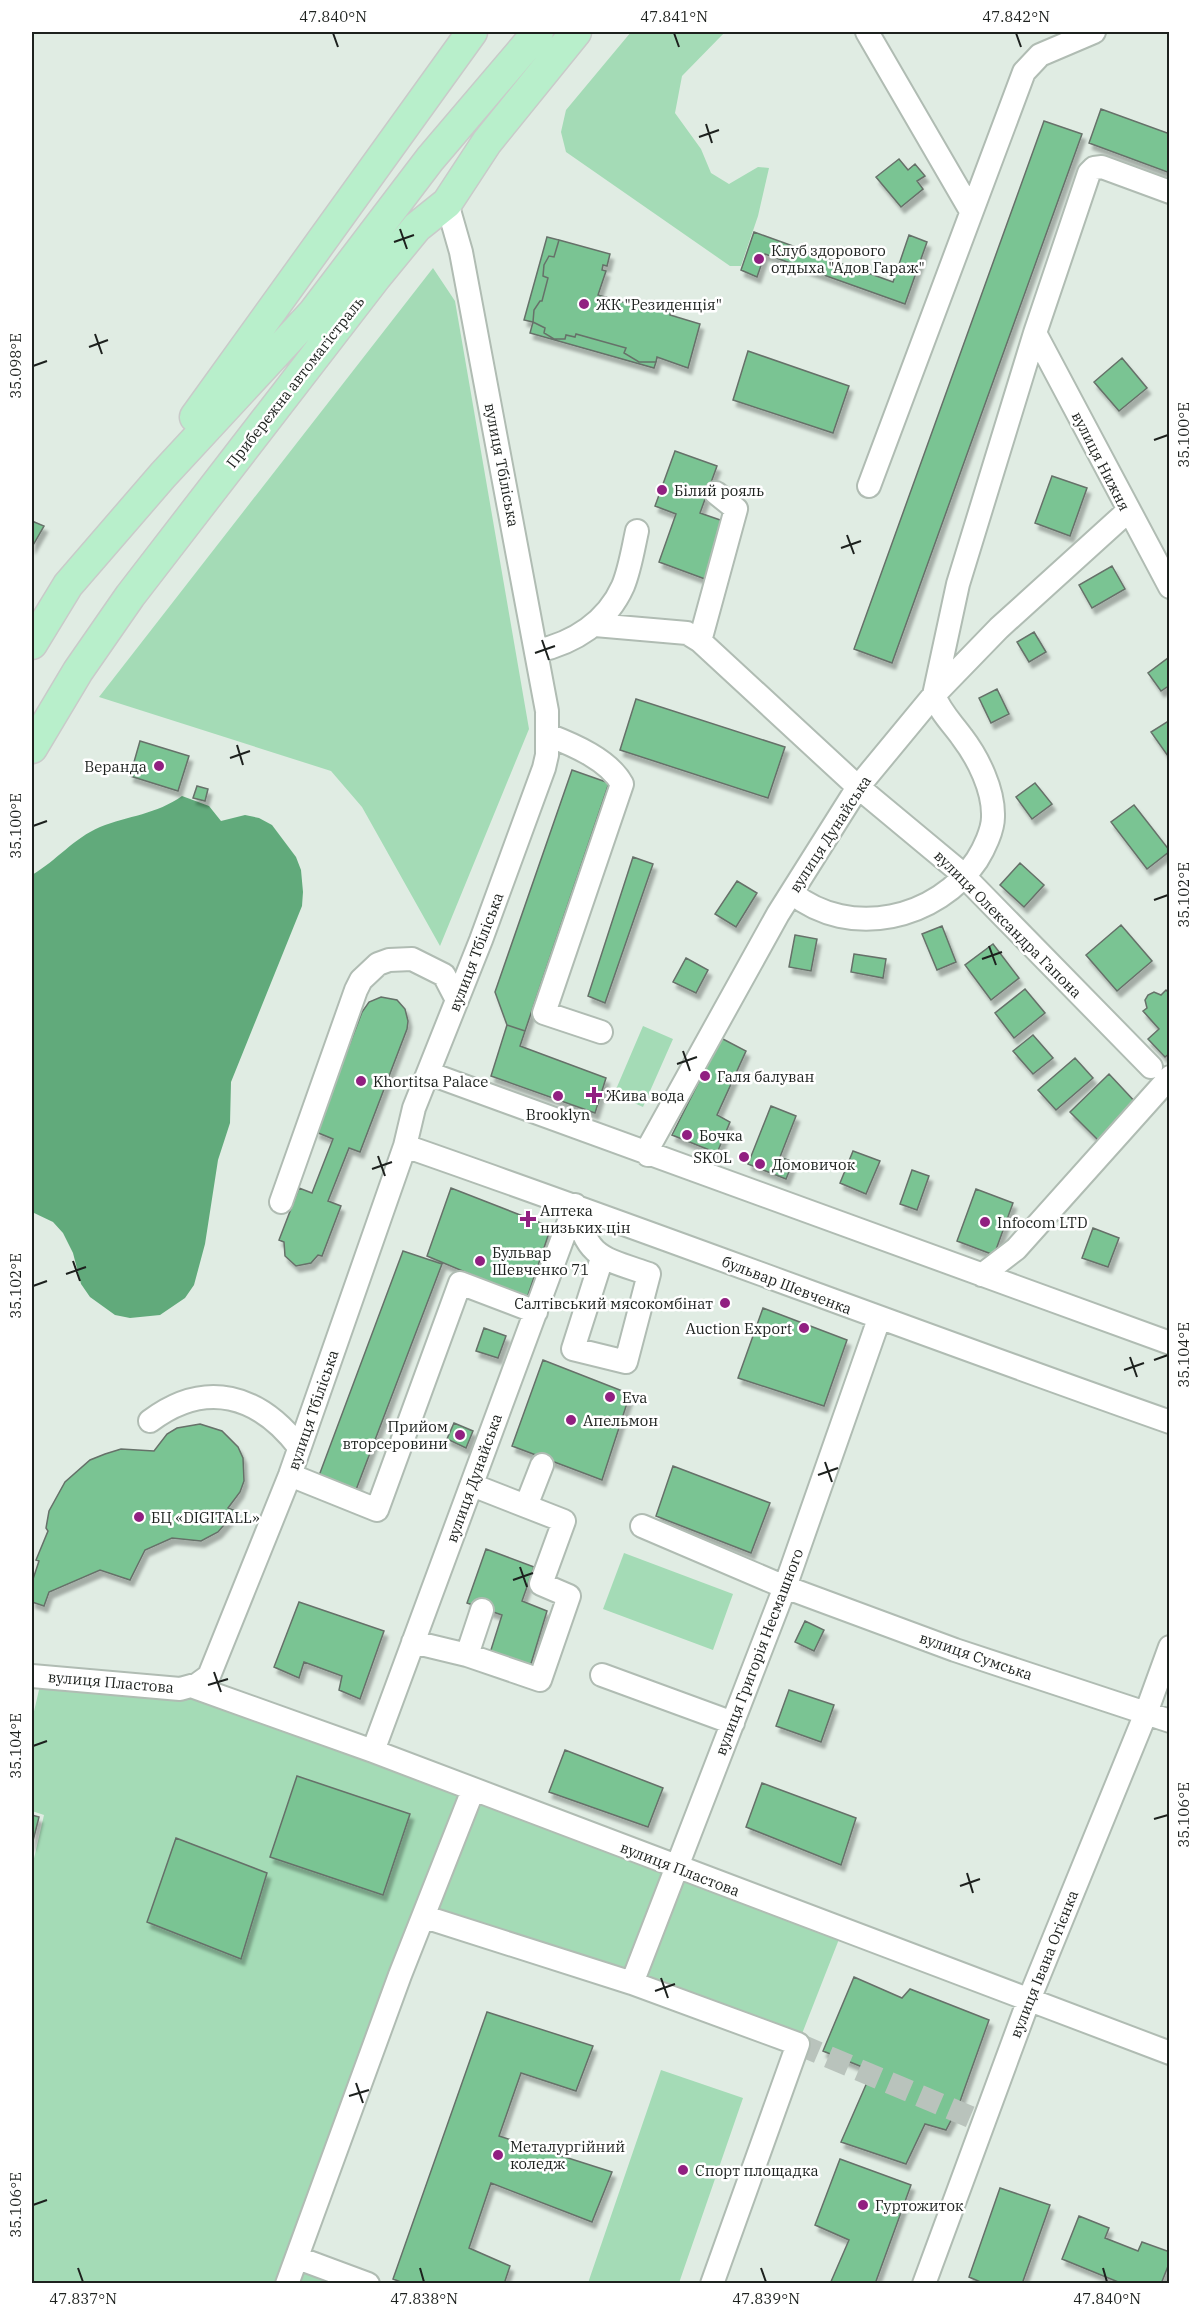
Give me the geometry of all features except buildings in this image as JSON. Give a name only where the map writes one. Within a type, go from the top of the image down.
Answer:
[{"type":"main road","points":[[116,527],[472,32]]},
{"type":"main road","name":"Прибережна автомагістраль","points":[[32,644],[68,585],[116,527],[313,313],[430,159],[538,32]]},
{"type":"main road","name":"Прибережна автомагістраль","points":[[32,746],[78,671],[130,596],[383,268],[417,226],[447,203],[487,142],[576,32]]},
{"type":"main road","points":[[430,159],[447,203]]},
{"type":"street","points":[[867,32],[971,211]]},
{"type":"street","points":[[869,486],[1024,72],[1040,55],[1094,32]]},
{"type":"street","points":[[792,893],[801,900],[846,917],[885,918],[923,908],[940,898],[964,876],[980,855],[994,818],[987,784],[972,751],[943,713],[934,695],[958,584],[1035,333],[1089,173],[1094,168],[1102,167],[1170,192]]},
{"type":"street","name":"вулиця Тбіліська","points":[[200,1681],[290,1475],[405,1146],[414,1108],[458,1000],[544,768],[548,735],[537,651],[461,252],[447,203]]},
{"type":"street","name":"вулиця Нижня","points":[[1035,333],[1170,587]]},
{"type":"street","points":[[700,641],[736,508],[716,493]]},
{"type":"street","name":"вулиця Дунайська","points":[[648,1155],[657,1132],[792,893],[858,787],[934,695],[999,628],[1128,511]]},
{"type":"street","points":[[537,651],[567,642],[595,625],[623,587],[637,531]]},
{"type":"street","name":"вулиця Олександра Гапона","points":[[595,625],[687,633],[700,641],[858,787],[964,876],[1160,1072]]},
{"type":"street","points":[[548,735],[566,742],[615,771],[622,784],[544,1013],[601,1032]]},
{"type":"street","points":[[281,1202],[361,980],[378,964],[389,960],[412,959],[444,975],[458,1000]]},
{"type":"street","points":[[428,1072],[648,1155],[1170,1343]]},
{"type":"street","points":[[982,1275],[1016,1249],[1160,1072]]},
{"type":"street","name":"бульвар Шевченка","points":[[405,1146],[574,1205],[879,1319],[1170,1422]]},
{"type":"street","points":[[574,1205],[580,1230],[589,1246],[602,1258],[649,1274],[626,1362],[573,1349],[602,1258]]},
{"type":"street","name":"вулиця Дунайська","points":[[373,1751],[574,1205]]},
{"type":"street","points":[[290,1475],[377,1510],[460,1283],[536,1312]]},
{"type":"street","name":"вулиця Григорія Несмашного","points":[[632,1983],[674,1868],[785,1587],[879,1319]]},
{"type":"street","points":[[150,1421],[163,1411],[186,1401],[210,1397],[227,1398],[251,1405],[273,1417],[300,1447]]},
{"type":"street","points":[[526,1506],[542,1465]]},
{"type":"street","points":[[413,1642],[467,1655],[540,1680],[569,1596],[541,1584],[564,1521],[472,1485]]},
{"type":"street","name":"вулиця Сумська","points":[[642,1526],[785,1587],[955,1650],[1170,1721]]},
{"type":"street","points":[[467,1655],[482,1610]]},
{"type":"street","name":"вулиця Івана Огієнка","points":[[924,2283],[1028,2001],[1146,1713],[1170,1647]]},
{"type":"street","points":[[602,1675],[733,1723]]},
{"type":"street","name":"вулиця Пластова","points":[[32,1676],[169,1689],[200,1681],[674,1868],[1170,2053]]},
{"type":"street","points":[[287,2283],[400,1975],[425,1917],[473,1790]]},
{"type":"street","points":[[425,1917],[632,1983],[798,2044],[712,2283]]},
{"type":"street","points":[[298,2258],[368,2283]]},
{"type":"shaded area","points":[[631,32],[725,32],[682,76],[675,113],[701,149],[711,173],[729,184],[758,167],[769,168],[758,216],[741,266],[730,266],[566,152],[561,132],[566,110]]},
{"type":"shaded area","points":[[433,268],[455,301],[529,729],[440,946],[362,807],[331,771],[99,697]]},
{"type":"shaded area","points":[[182,796],[209,806],[221,821],[245,815],[259,818],[272,825],[296,857],[301,870],[302,906],[231,1082],[230,1123],[218,1160],[205,1244],[194,1285],[185,1298],[160,1315],[130,1318],[115,1315],[90,1297],[81,1284],[73,1253],[63,1233],[53,1222],[32,1212],[32,875],[73,843],[100,827],[163,807]]},
{"type":"shaded area","points":[[643,1026],[673,1039],[643,1107],[614,1094]]},
{"type":"shaded area","points":[[624,1553],[733,1594],[713,1650],[603,1609]]},
{"type":"shaded area","points":[[42,1677],[169,1689],[843,1929],[798,2044],[425,1917],[298,2257],[368,2283],[32,2284],[32,1867],[44,1815],[32,1811],[32,1720]]},
{"type":"shaded area","points":[[661,2070],[743,2098],[679,2283],[588,2283]]},
{"type":"tunnel","points":[[798,2044],[982,2122]]},
{"type":"place","name":"Клуб здорового отдыха \"Адов Гараж\"","points":[[759,259]]},
{"type":"place","name":"ЖК \"Резиденція\"","points":[[584,304]]},
{"type":"place","name":"Білий рояль","points":[[662,490]]},
{"type":"place","name":"Веранда","points":[[159,766]]},
{"type":"place","name":"Галя балуван","points":[[705,1076]]},
{"type":"place","name":"Khortitsa Palace","points":[[361,1081]]},
{"type":"place","name":"Жива вода","points":[[594,1095]]},
{"type":"place","name":"Brooklyn","points":[[558,1096]]},
{"type":"place","name":"Бочка","points":[[687,1135]]},
{"type":"place","name":"SKOL","points":[[744,1157]]},
{"type":"place","name":"Домовичок","points":[[760,1164]]},
{"type":"place","name":"Аптека низьких цін","points":[[528,1219]]},
{"type":"place","name":"Infocom LTD","points":[[985,1222]]},
{"type":"place","name":"Бульвар Шевченко 71","points":[[480,1261]]},
{"type":"place","name":"Салтівський мясокомбінат","points":[[725,1303]]},
{"type":"place","name":"Auction Export","points":[[804,1328]]},
{"type":"place","name":"Eva","points":[[610,1397]]},
{"type":"place","name":"Апельмон","points":[[571,1420]]},
{"type":"place","name":"Прийом вторсеровини","points":[[460,1435]]},
{"type":"place","name":"БЦ «DIGITALL»","points":[[139,1517]]},
{"type":"place","name":"Металургійний коледж","points":[[498,2155]]},
{"type":"place","name":"Спорт площадка","points":[[683,2170]]},
{"type":"place","name":"Гуртожиток","points":[[863,2205]]}]
